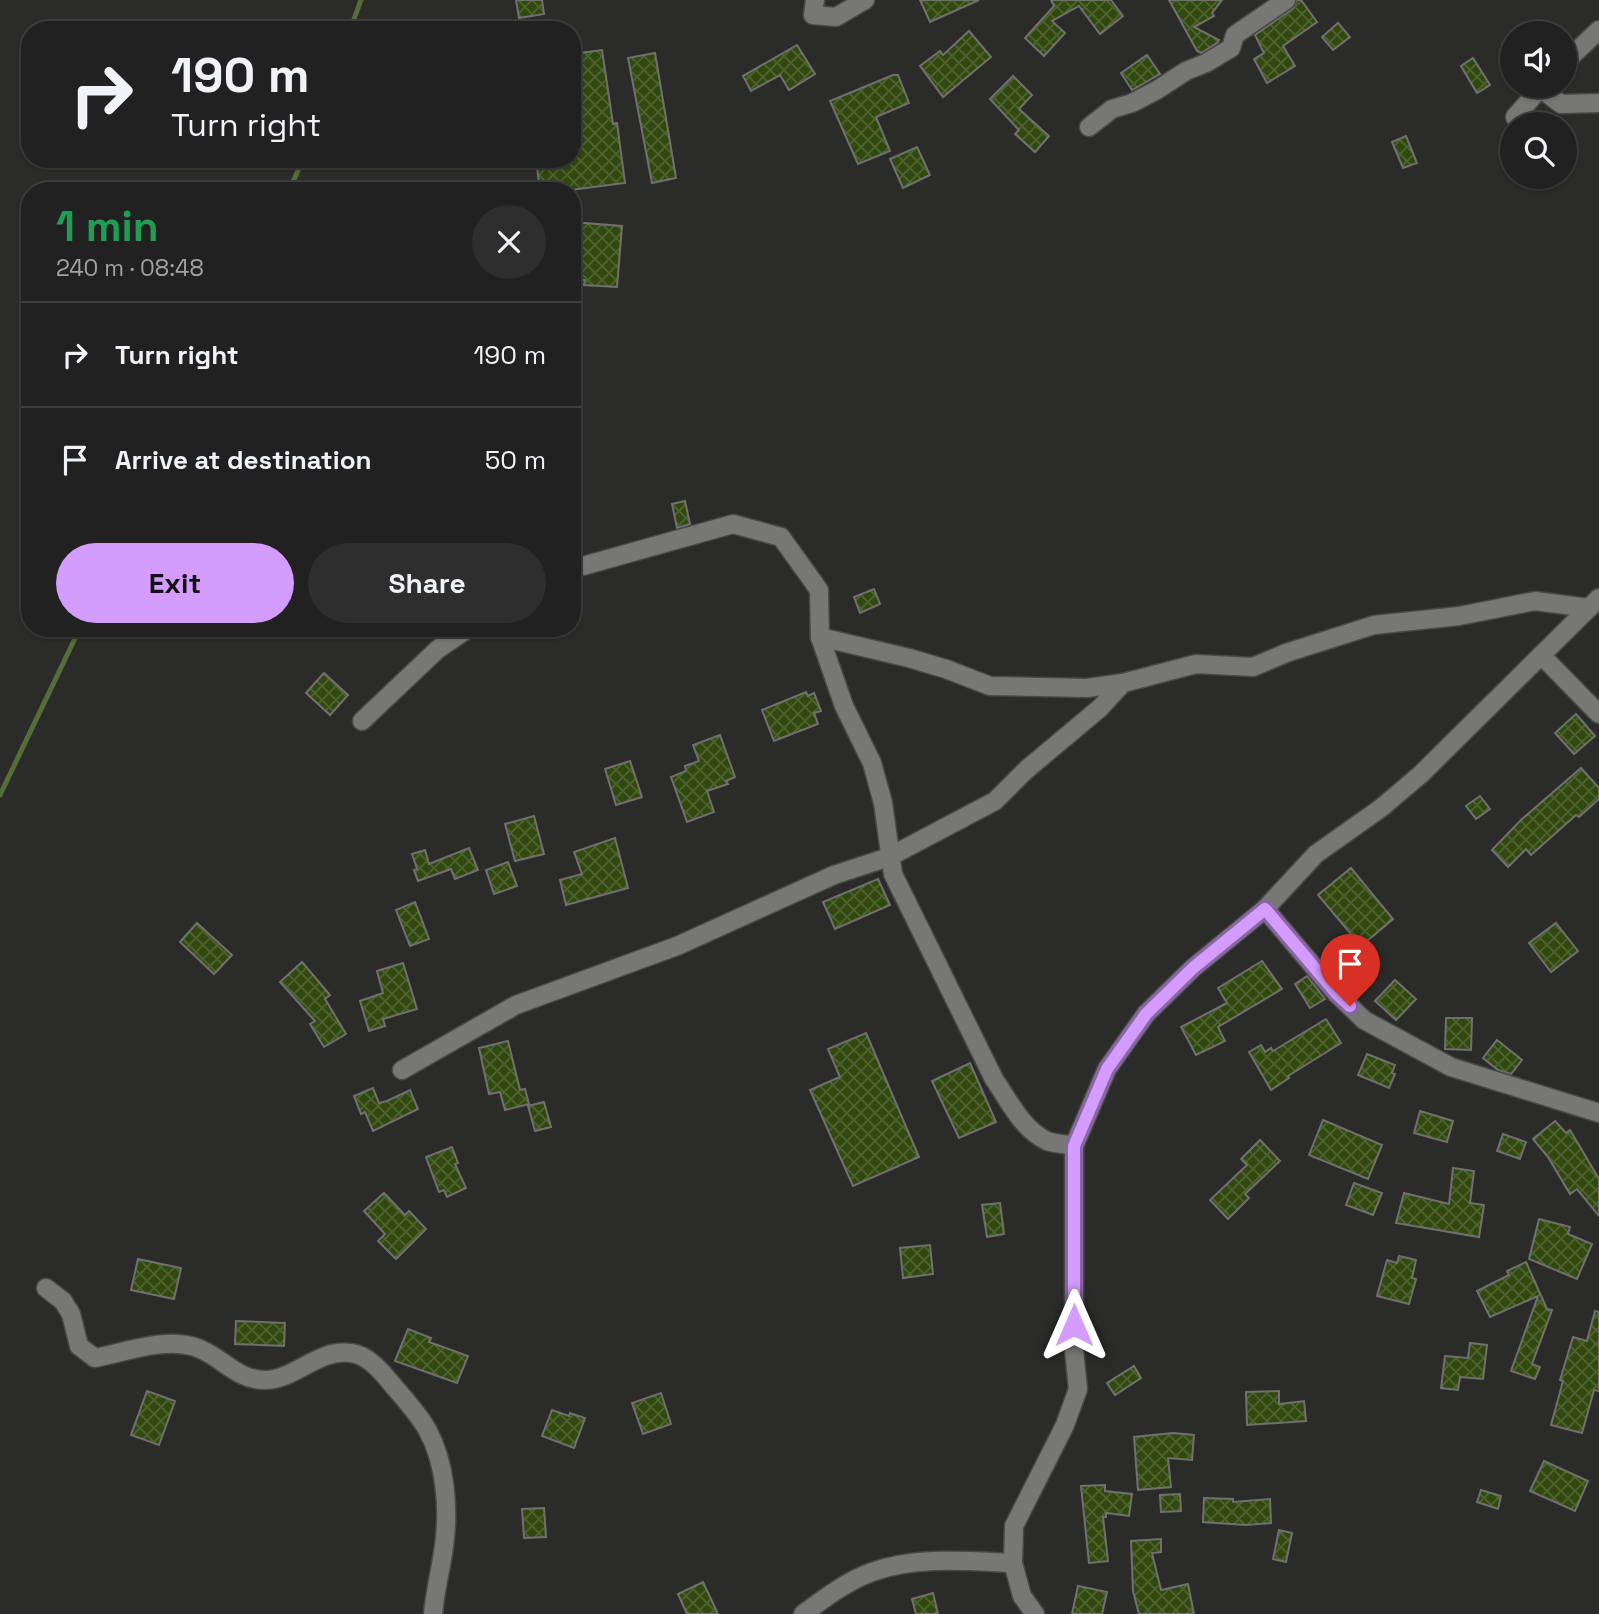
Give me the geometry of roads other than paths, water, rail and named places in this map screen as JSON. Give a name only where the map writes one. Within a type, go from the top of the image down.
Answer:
[{"type":"street","points":[[815,0],[813,15],[836,17],[864,0]]},
{"type":"street","points":[[1089,127],[1111,109],[1132,103],[1231,48],[1235,35],[1286,0]]},
{"type":"street","points":[[1577,51],[1599,30]]},
{"type":"street","points":[[1519,112],[1531,98]]},
{"type":"street","points":[[1554,98],[1561,104],[1599,103]]},
{"type":"street","points":[[581,566],[733,524],[781,537],[819,590],[820,637],[844,706],[872,763],[883,803],[892,874],[994,1079],[1027,1128],[1049,1142],[1074,1146]]},
{"type":"street","points":[[820,637],[909,658],[990,686],[1087,688],[1123,683],[1196,664],[1253,667],[1286,653],[1374,625],[1459,616],[1535,601],[1594,603]]},
{"type":"street","points":[[1035,1614],[1022,1596],[1013,1563],[1014,1526],[1065,1425],[1079,1389],[1074,1350],[1074,1146],[1107,1069],[1146,1014],[1193,968],[1265,909],[1315,854],[1381,808],[1420,775],[1594,603]]},
{"type":"street","points":[[362,721],[438,649],[456,637]]},
{"type":"street","points":[[1541,656],[1599,714]]},
{"type":"street","points":[[402,1070],[516,1004],[677,946],[834,875],[889,857],[995,801],[1026,769],[1100,708],[1123,683]]},
{"type":"street","points":[[1265,909],[1336,993],[1364,1020],[1451,1068],[1599,1113]]},
{"type":"street","points":[[46,1288],[63,1301],[71,1314],[79,1346],[95,1358],[163,1344],[179,1344],[196,1347],[247,1378],[267,1380],[284,1376],[312,1360],[335,1354],[352,1353],[371,1362],[388,1379],[428,1430],[440,1460],[447,1514],[433,1614]]},
{"type":"street","points":[[803,1614],[835,1591],[872,1572],[904,1564],[958,1560],[1013,1563]]},
{"type":"waterway","points":[[353,21],[361,0]]},
{"type":"waterway","points":[[293,182],[299,168]]},
{"type":"waterway","points":[[0,795],[76,637]]}]
